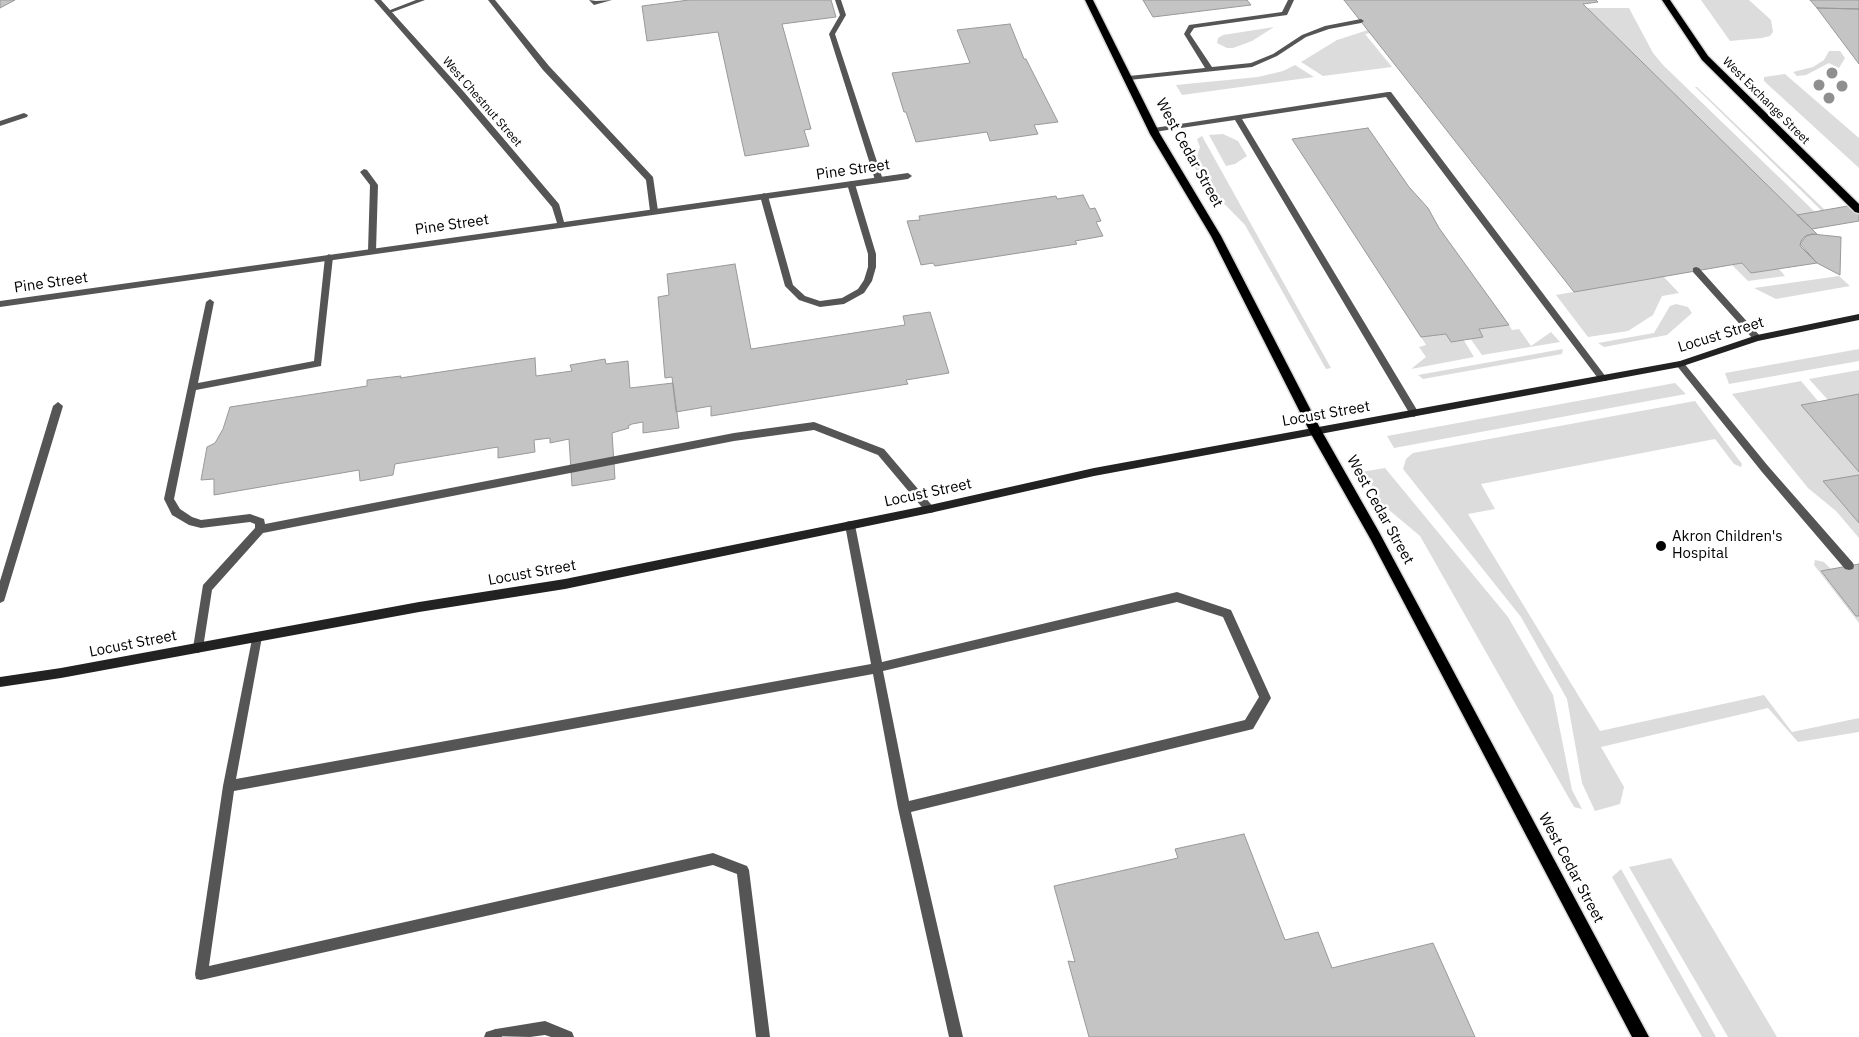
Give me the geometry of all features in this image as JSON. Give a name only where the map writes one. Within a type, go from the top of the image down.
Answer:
[{"type":"main road","name":"West Cedar Street","points":[[1089,0],[1154,130],[1224,252],[1315,431],[1375,536],[1642,1037]]},
{"type":"main road","name":"West Exchange Street","points":[[1666,0],[1705,58],[1859,210]]},
{"type":"main road","name":"Locust Street","points":[[0,682],[61,673],[419,607],[565,584],[1094,472],[1680,364],[1757,338],[1859,317]]},
{"type":"street","name":"West Chestnut Street","points":[[377,0],[461,94],[556,206],[561,224]]},
{"type":"street","points":[[388,12],[422,0]]},
{"type":"street","points":[[491,0],[546,68],[650,178],[654,211]]},
{"type":"street","points":[[592,0],[594,3],[609,0]]},
{"type":"street","points":[[838,0],[843,15],[832,34],[878,180]]},
{"type":"street","points":[[1210,70],[1187,34],[1191,26],[1285,14],[1291,0]]},
{"type":"street","points":[[1129,78],[1252,65],[1275,55],[1304,36],[1327,27],[1361,21]]},
{"type":"street","points":[[1154,130],[1388,94],[1603,378]]},
{"type":"street","points":[[0,124],[24,115]]},
{"type":"street","points":[[1237,117],[1414,413]]},
{"type":"street","points":[[364,172],[374,185],[372,251]]},
{"type":"street","name":"Pine Street","points":[[0,304],[908,176]]},
{"type":"street","points":[[764,196],[790,286],[802,298],[820,304],[844,301],[861,291],[868,281],[872,267],[872,254],[850,184]]},
{"type":"street","points":[[193,388],[318,364],[329,257]]},
{"type":"street","points":[[1696,270],[1757,338]]},
{"type":"street","points":[[210,302],[169,499],[176,512],[189,521],[201,524],[250,518],[260,522],[260,529]]},
{"type":"street","points":[[1680,364],[1765,469],[1849,566]]},
{"type":"street","points":[[0,598],[58,406]]},
{"type":"street","points":[[198,648],[207,588],[260,529],[734,437],[814,426],[881,452],[930,508]]},
{"type":"street","points":[[850,525],[904,808],[956,1037]]},
{"type":"street","points":[[229,786],[877,668],[1177,597],[1227,613],[1265,698],[1249,725],[904,808]]},
{"type":"street","points":[[257,637],[229,786],[201,974],[713,859],[743,870],[764,1037]]},
{"type":"street","points":[[494,1036],[545,1028],[567,1037]]},
{"type":"shaded area","points":[[1701,0],[1749,0],[1771,20],[1773,32],[1770,36],[1762,38],[1730,41]]},
{"type":"shaded area","points":[[1586,8],[1629,8],[1653,53],[1663,65],[1815,212],[1797,215]]},
{"type":"shaded area","points":[[1274,27],[1252,41],[1233,48],[1227,48],[1217,43],[1218,38],[1223,35]]},
{"type":"shaded area","points":[[1368,30],[1371,33],[1365,34],[1392,67],[1323,76],[1301,62],[1337,40]]},
{"type":"shaded area","points":[[1829,51],[1840,51],[1845,58],[1839,68],[1829,63],[1806,75],[1797,76],[1793,72],[1813,67],[1824,60]]},
{"type":"shaded area","points":[[1295,65],[1314,77],[1182,95],[1176,85],[1258,77],[1283,71]]},
{"type":"shaded area","points":[[1785,74],[1859,138],[1859,168],[1764,81],[1764,77]]},
{"type":"shaded area","points":[[1695,87],[1697,87],[1825,210],[1822,211]]},
{"type":"shaded area","points":[[1223,134],[1238,141],[1247,156],[1235,164],[1226,166],[1209,135]]},
{"type":"shaded area","points":[[1202,136],[1331,368],[1326,369],[1245,225],[1200,179],[1194,166],[1200,147],[1197,139]]},
{"type":"shaded area","points":[[1742,263],[1751,273],[1779,269],[1785,276],[1748,281],[1732,265]]},
{"type":"shaded area","points":[[1663,276],[1679,293],[1662,296],[1653,315],[1628,331],[1588,337],[1556,295]]},
{"type":"shaded area","points":[[1839,276],[1850,286],[1776,299],[1754,288]]},
{"type":"shaded area","points":[[1676,304],[1688,307],[1692,313],[1667,335],[1604,347],[1598,343],[1654,333],[1670,306]]},
{"type":"shaded area","points":[[1509,325],[1512,330],[1519,329],[1531,346],[1551,332],[1560,342],[1482,355],[1470,338],[1483,337],[1479,329]]},
{"type":"shaded area","points":[[1446,334],[1451,342],[1463,339],[1474,357],[1411,369],[1426,357],[1419,347],[1426,345],[1421,337]]},
{"type":"shaded area","points":[[1563,349],[1562,354],[1423,379],[1418,375]]},
{"type":"shaded area","points":[[1859,349],[1859,361],[1729,384],[1725,373]]},
{"type":"shaded area","points":[[1859,370],[1859,394],[1828,400],[1809,379]]},
{"type":"shaded area","points":[[1801,381],[1818,401],[1801,405],[1859,472],[1859,475],[1824,482],[1859,523],[1859,538],[1836,511],[1808,488],[1732,394]]},
{"type":"shaded area","points":[[1675,383],[1686,394],[1394,448],[1387,436]]},
{"type":"shaded area","points":[[1695,401],[1742,464],[1741,467],[1734,464],[1715,439],[1481,484],[1495,509],[1468,514],[1600,731],[1764,695],[1792,732],[1859,718],[1859,732],[1798,742],[1768,708],[1601,747],[1624,787],[1620,804],[1595,811],[1582,783],[1567,699],[1521,617],[1403,469],[1406,459],[1413,453]]},
{"type":"shaded area","points":[[1385,468],[1508,617],[1553,695],[1572,790],[1582,809],[1574,807],[1420,536],[1376,499],[1361,472]]},
{"type":"shaded area","points":[[1815,560],[1824,562],[1831,569],[1821,572],[1856,616],[1859,616],[1859,623],[1814,565]]},
{"type":"shaded area","points":[[1671,858],[1777,1037],[1728,1037],[1629,867]]},
{"type":"shaded area","points":[[1621,869],[1716,1037],[1702,1037],[1612,877]]},
{"type":"building","points":[[0,0],[15,0],[0,8]]},
{"type":"building","points":[[689,0],[831,0],[836,17],[782,24],[811,129],[804,130],[809,146],[745,156],[718,32],[647,41],[642,6]]},
{"type":"building","points":[[1143,0],[1247,0],[1251,5],[1153,17]]},
{"type":"building","points":[[1344,0],[1596,0],[1598,2],[1583,4],[1817,234],[1807,235],[1800,244],[1817,263],[1751,273],[1742,263],[1574,292]]},
{"type":"building","points":[[1810,0],[1859,0],[1859,9],[1817,8]]},
{"type":"building","points":[[1817,8],[1859,9],[1859,64]]},
{"type":"building","points":[[1010,24],[1024,59],[1026,59],[1058,122],[1034,125],[1038,134],[990,141],[987,132],[916,142],[892,73],[970,63],[957,30]]},
{"type":"building","points":[[1368,128],[1409,187],[1428,208],[1439,228],[1509,325],[1479,329],[1483,337],[1451,342],[1446,334],[1421,337],[1292,139]]},
{"type":"building","points":[[1083,195],[1090,209],[1095,208],[1101,221],[1096,222],[1103,236],[1075,241],[1077,244],[935,266],[933,263],[921,265],[907,221],[920,220],[919,216],[1056,196],[1057,199]]},
{"type":"building","points":[[1859,204],[1859,221],[1812,229],[1797,215]]},
{"type":"building","points":[[1812,234],[1841,237],[1840,275],[1817,263],[1800,246],[1804,237]]},
{"type":"building","points":[[735,264],[751,349],[905,325],[903,316],[930,312],[949,373],[906,380],[908,384],[711,416],[711,406],[676,412],[672,377],[665,378],[658,297],[669,295],[667,274]]},
{"type":"building","points":[[535,358],[536,376],[572,371],[570,365],[605,359],[606,364],[628,361],[630,388],[673,383],[679,428],[643,433],[643,422],[632,424],[628,426],[629,428],[612,433],[615,479],[572,486],[569,439],[550,443],[550,438],[534,440],[535,452],[498,458],[498,447],[395,464],[393,475],[360,481],[359,470],[214,495],[214,479],[201,480],[207,447],[215,443],[223,429],[230,407],[367,386],[367,380],[401,376],[400,378]]},
{"type":"building","points":[[1859,394],[1859,472],[1801,405]]},
{"type":"building","points":[[1859,475],[1859,523],[1823,481]]},
{"type":"building","points":[[1859,564],[1859,616],[1856,616],[1821,571]]},
{"type":"building","points":[[1244,834],[1285,940],[1318,932],[1332,968],[1433,943],[1475,1037],[1089,1037],[1068,961],[1075,962],[1054,886],[1178,858],[1175,849]]},
{"type":"place","name":"Akron Children's Hospital","points":[[1661,546]]}]
